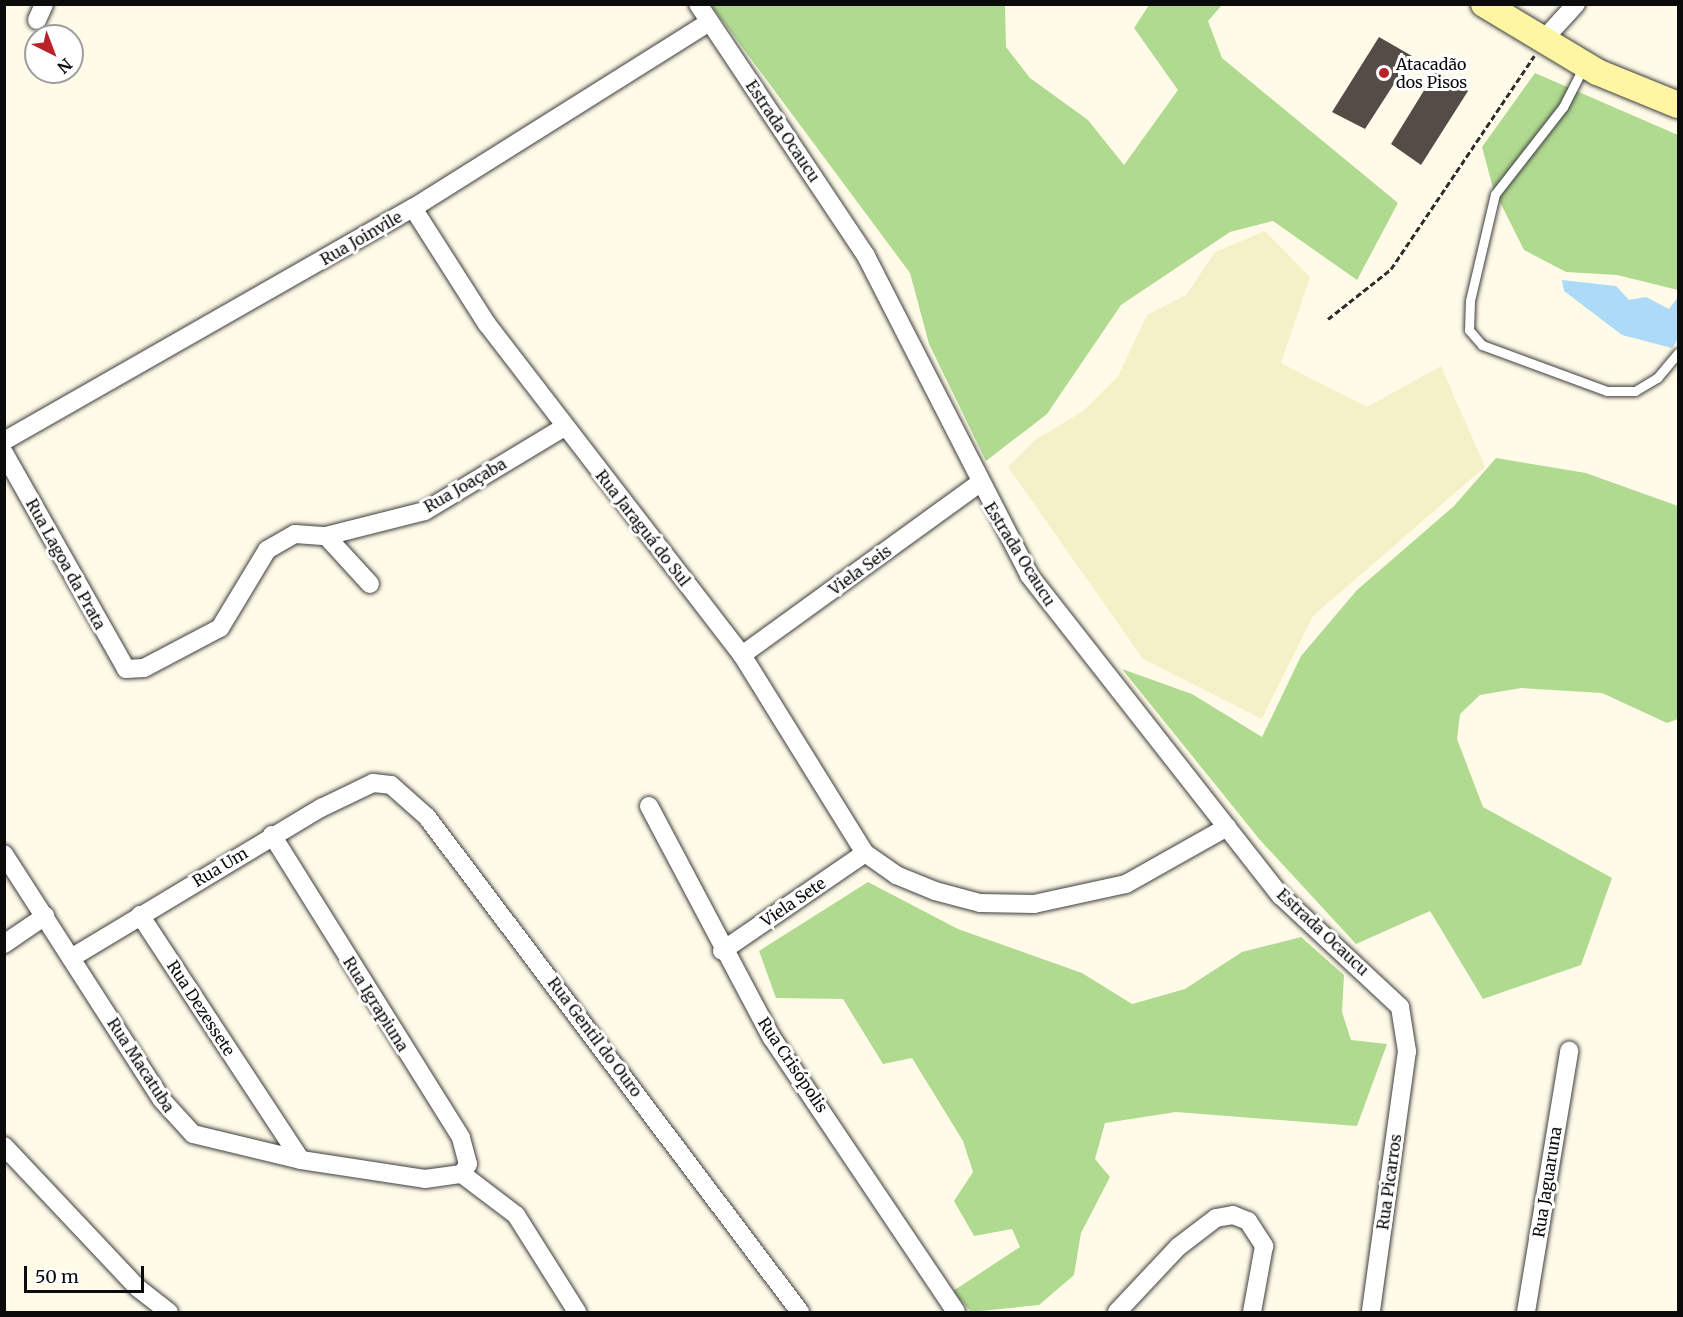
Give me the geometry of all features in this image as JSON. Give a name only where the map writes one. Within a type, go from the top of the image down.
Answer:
[{"type":"main road","points":[[1484,4],[1545,38],[1585,64],[1678,105]]},
{"type":"street","name":"Estrada Ocaucu","points":[[698,4],[876,274],[922,358],[978,484],[1029,575],[1281,896],[1400,1007],[1407,1051]]},
{"type":"street","points":[[1545,38],[1576,4]]},
{"type":"street","name":"Rua Joinvile","points":[[4,441],[413,208],[710,22]]},
{"type":"street","name":"Rua Jaraguá do Sul","points":[[413,208],[487,324],[564,427],[742,655],[865,853]]},
{"type":"street","name":"Rua Joaçaba","points":[[132,671],[220,628],[267,550],[279,540],[312,531],[326,536],[425,511],[564,427]]},
{"type":"street","name":"Rua Lagoa da Prata","points":[[4,453],[122,665],[132,671]]},
{"type":"street","name":"Viela Seis","points":[[742,655],[978,484]]},
{"type":"street","points":[[326,536],[370,584]]},
{"type":"street","name":"Rua Um","points":[[71,958],[272,835],[373,783]]},
{"type":"street","name":"Rua Gentil do Ouro","points":[[373,783],[391,785],[427,817],[800,1312]]},
{"type":"street","name":"Rua Crisópolis","points":[[649,806],[722,951],[772,1038],[956,1312]]},
{"type":"street","points":[[865,853],[896,875],[935,891],[980,903],[1034,904],[1126,884],[1227,827]]},
{"type":"street","name":"Rua Igrapiuna","points":[[272,835],[461,1138],[468,1164],[462,1174]]},
{"type":"street","name":"Viela Sete","points":[[722,951],[865,853]]},
{"type":"street","name":"Rua Macatuba","points":[[4,854],[174,1116],[193,1134],[300,1160],[425,1179],[462,1174]]},
{"type":"street","points":[[4,944],[45,915]]},
{"type":"street","name":"Rua Dezessete","points":[[140,915],[300,1160]]},
{"type":"street","name":"Rua Picarros","points":[[1371,1312],[1407,1051]]},
{"type":"street","name":"Rua Jaguaruna","points":[[1526,1312],[1569,1051]]},
{"type":"street","points":[[4,1146],[138,1288],[170,1312]]},
{"type":"street","points":[[462,1174],[516,1215],[577,1312]]},
{"type":"street","points":[[1117,1312],[1178,1247],[1216,1218],[1233,1215],[1248,1221],[1264,1246],[1252,1312]]},
{"type":"lane","points":[[1585,64],[1563,107],[1494,194],[1472,289],[1469,330],[1482,345],[1607,391],[1635,391],[1657,378],[1678,353]]},
{"type":"path","points":[[1328,319],[1391,269],[1545,38]]},
{"type":"shaded area","points":[[1265,231],[1310,277],[1281,363],[1367,407],[1441,366],[1485,467],[1313,616],[1262,719],[1143,659],[1008,467],[1035,440],[1083,411],[1118,376],[1147,315],[1186,295],[1215,252]]},
{"type":"green space","points":[[711,5],[1005,5],[1006,47],[1030,78],[1088,120],[1124,165],[1178,90],[1134,28],[1149,5],[1222,5],[1208,21],[1222,58],[1398,203],[1357,280],[1273,221],[1230,232],[1121,305],[1047,414],[986,461],[929,344],[910,273]]},
{"type":"green space","points":[[1535,73],[1678,135],[1678,290],[1617,275],[1566,272],[1524,250],[1493,188],[1482,147]]},
{"type":"green space","points":[[1496,458],[1586,473],[1678,506],[1678,719],[1667,723],[1602,693],[1521,688],[1480,695],[1460,714],[1457,739],[1483,807],[1612,878],[1581,965],[1483,999],[1430,911],[1356,944],[1260,840],[1122,669],[1192,694],[1262,737],[1301,656],[1357,590],[1454,506]]},
{"type":"green space","points":[[868,882],[958,929],[1082,973],[1132,1004],[1185,989],[1242,952],[1301,937],[1344,975],[1342,1012],[1351,1040],[1387,1044],[1357,1126],[1176,1112],[1105,1123],[1095,1159],[1110,1177],[1081,1233],[1074,1275],[1039,1305],[971,1312],[953,1291],[1020,1247],[1012,1229],[974,1236],[954,1201],[973,1172],[963,1141],[912,1058],[883,1064],[843,999],[776,998],[759,951]]},
{"type":"water","points":[[1562,280],[1616,286],[1629,300],[1646,297],[1669,309],[1678,297],[1678,339],[1672,348],[1622,335],[1564,291]]},
{"type":"building","points":[[1379,37],[1412,56],[1365,129],[1332,112]]},
{"type":"building","points":[[1436,71],[1468,91],[1421,165],[1391,144]]},
{"type":"place","name":"Atacadão dos Pisos","points":[[1384,73]]}]
